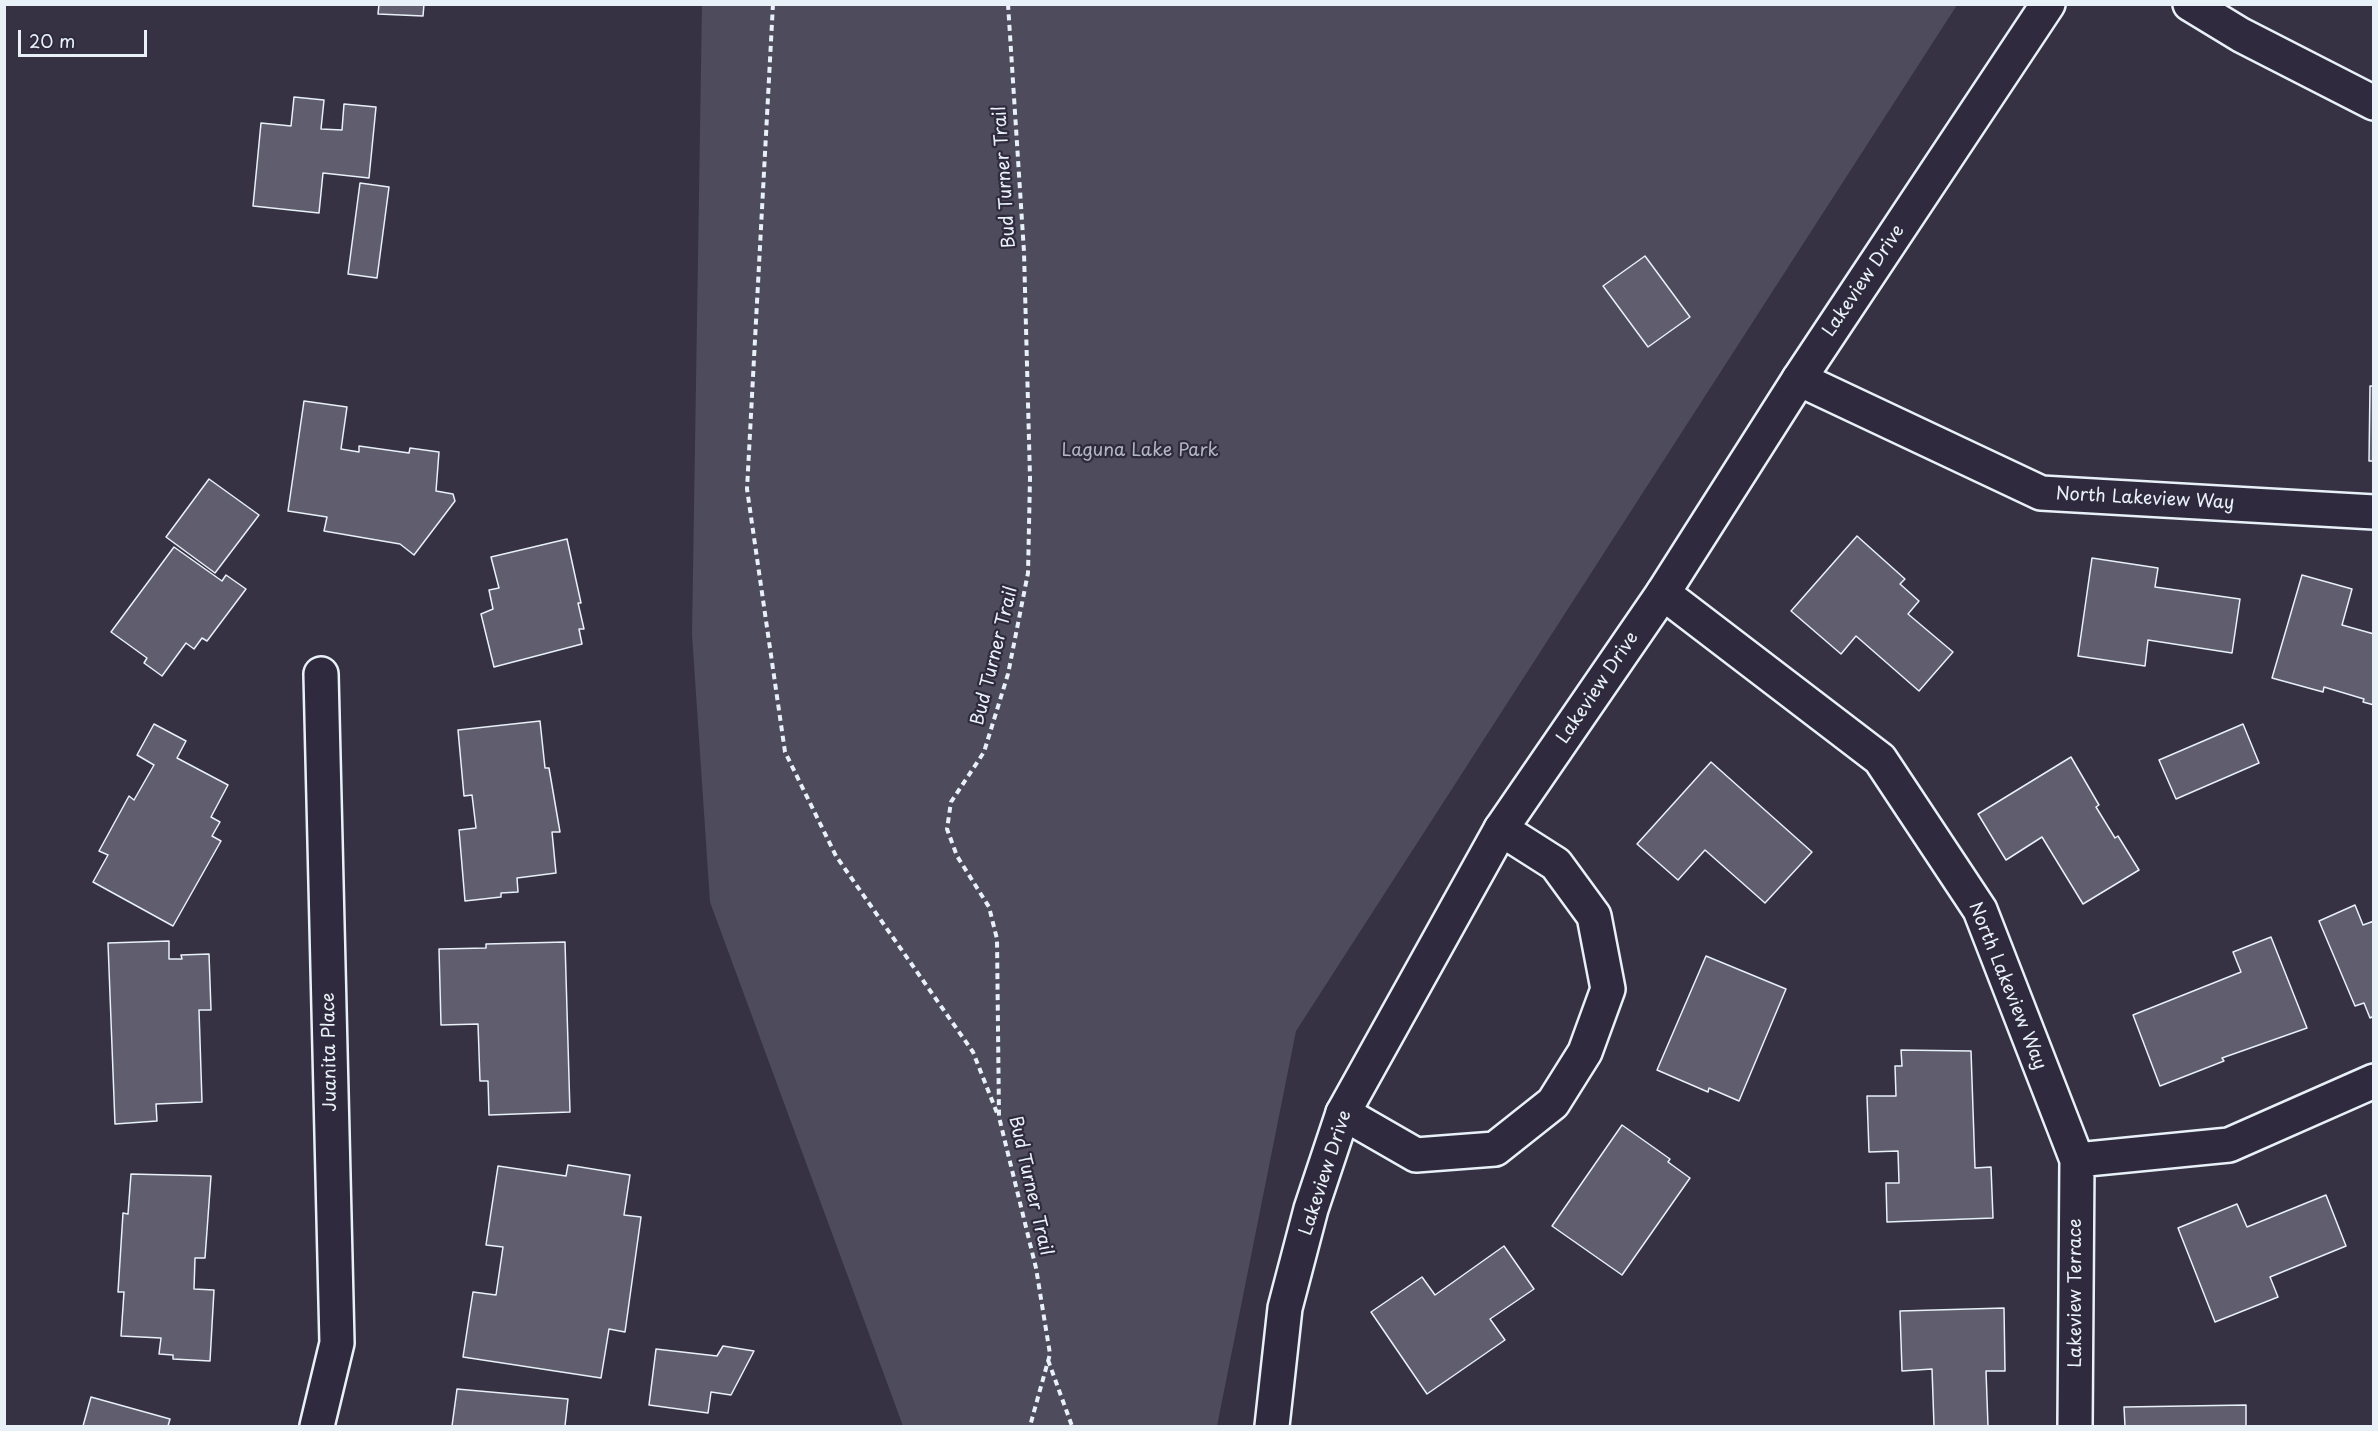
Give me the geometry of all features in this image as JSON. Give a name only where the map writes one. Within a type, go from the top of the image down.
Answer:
[{"type":"street","name":"Lakeview Drive","points":[[1272,1426],[1285,1308],[1311,1209],[1343,1113],[1501,829],[1663,593],[1799,379],[2048,4]]},
{"type":"street","points":[[2190,4],[2241,34],[2373,103]]},
{"type":"street","name":"North Lakeview Way","points":[[1799,379],[2042,493],[2373,512]]},
{"type":"street","name":"North Lakeview Way","points":[[1663,593],[1880,759],[1980,910],[2077,1160]]},
{"type":"street","name":"Juanita Place","points":[[316,1426],[336,1343],[321,674]]},
{"type":"street","points":[[1343,1113],[1416,1155],[1495,1149],[1553,1103],[1585,1052],[1608,988],[1594,916],[1556,864],[1501,829]]},
{"type":"street","points":[[2077,1160],[2229,1145],[2373,1082]]},
{"type":"street","name":"Lakeview Terrace","points":[[2075,1426],[2077,1160]]},
{"type":"path","points":[[773,4],[747,489],[784,752],[836,856],[973,1052],[999,1117]]},
{"type":"path","name":"Bud Turner Trail","points":[[1008,4],[1024,252],[1030,478],[1029,573],[1008,674],[984,752],[951,802],[947,829],[957,856],[989,907],[997,939],[999,1117],[1036,1268],[1050,1354],[1030,1426]]},
{"type":"path","points":[[1048,1360],[1072,1426]]},
{"type":"green space","name":"Laguna Lake Park","points":[[702,5],[1957,5],[1296,1031],[1217,1426],[903,1426],[710,902],[692,634]]},
{"type":"building","points":[[379,4],[424,4],[423,16],[378,14]]},
{"type":"building","points":[[294,97],[324,100],[321,129],[342,130],[344,104],[376,107],[369,178],[323,173],[319,213],[253,206],[261,123],[291,126]]},
{"type":"building","points":[[360,183],[389,187],[377,278],[348,274]]},
{"type":"building","points":[[1645,256],[1690,317],[1648,347],[1603,286]]},
{"type":"building","points":[[2370,386],[2374,386],[2374,461],[2369,461]]},
{"type":"building","points":[[304,401],[347,407],[341,449],[359,452],[359,446],[409,453],[410,448],[439,452],[436,491],[453,494],[455,501],[414,555],[400,544],[324,531],[327,517],[288,511]]},
{"type":"building","points":[[209,479],[259,515],[215,573],[166,537]]},
{"type":"building","points":[[1857,536],[1905,579],[1900,584],[1919,601],[1908,614],[1953,652],[1919,691],[1856,636],[1841,654],[1791,611]]},
{"type":"building","points":[[567,539],[581,603],[578,603],[584,629],[579,629],[582,644],[494,667],[481,614],[493,609],[489,590],[499,588],[491,557]]},
{"type":"building","points":[[174,547],[222,581],[226,575],[246,589],[207,641],[202,638],[194,649],[186,643],[162,676],[144,663],[147,658],[111,632]]},
{"type":"building","points":[[2092,558],[2158,568],[2155,587],[2240,599],[2232,653],[2148,640],[2145,666],[2078,656]]},
{"type":"building","points":[[2302,575],[2352,589],[2342,625],[2374,634],[2374,705],[2363,702],[2364,699],[2324,687],[2323,692],[2272,678]]},
{"type":"building","points":[[540,721],[545,768],[549,768],[560,832],[552,832],[556,873],[517,878],[518,892],[501,893],[501,897],[465,901],[459,830],[476,828],[472,795],[464,796],[458,730]]},
{"type":"building","points":[[154,724],[186,741],[177,758],[228,785],[211,817],[220,822],[212,836],[221,841],[173,926],[93,882],[108,855],[99,851],[129,796],[134,800],[154,765],[137,755]]},
{"type":"building","points":[[2243,724],[2259,763],[2176,799],[2159,760]]},
{"type":"building","points":[[2071,757],[2099,805],[2096,807],[2115,838],[2118,836],[2139,870],[2083,904],[2042,837],[2006,860],[1978,814]]},
{"type":"building","points":[[1711,762],[1812,852],[1765,903],[1705,850],[1678,880],[1637,844]]},
{"type":"building","points":[[2355,905],[2363,925],[2374,921],[2374,1016],[2370,1018],[2364,1003],[2355,1006],[2319,921]]},
{"type":"building","points":[[2271,937],[2307,1028],[2222,1058],[2224,1061],[2160,1086],[2133,1015],[2241,972],[2233,952]]},
{"type":"building","points":[[169,941],[169,959],[182,959],[181,955],[209,954],[211,1010],[199,1010],[202,1102],[156,1104],[157,1121],[115,1124],[108,943]]},
{"type":"building","points":[[565,942],[570,1112],[489,1115],[488,1081],[480,1081],[478,1024],[441,1025],[439,949],[486,948],[486,944]]},
{"type":"building","points":[[1706,956],[1786,989],[1739,1101],[1709,1088],[1708,1092],[1657,1070]]},
{"type":"building","points":[[1901,1050],[1971,1051],[1975,1168],[1991,1167],[1993,1218],[1887,1222],[1886,1183],[1899,1183],[1898,1151],[1869,1152],[1867,1096],[1896,1096],[1895,1066],[1902,1066]]},
{"type":"building","points":[[1622,1125],[1670,1159],[1668,1162],[1690,1178],[1622,1275],[1552,1226]]},
{"type":"building","points":[[568,1165],[630,1175],[624,1215],[641,1217],[625,1332],[609,1329],[601,1378],[463,1357],[473,1292],[496,1295],[503,1247],[486,1245],[498,1166],[566,1176]]},
{"type":"building","points":[[131,1174],[211,1176],[205,1258],[195,1258],[194,1289],[214,1290],[210,1361],[173,1359],[173,1355],[159,1354],[161,1338],[121,1336],[124,1292],[118,1292],[123,1213],[128,1214]]},
{"type":"building","points":[[2326,1195],[2346,1246],[2270,1277],[2278,1297],[2215,1322],[2178,1228],[2237,1204],[2247,1227]]},
{"type":"building","points":[[1504,1246],[1534,1289],[1490,1319],[1505,1340],[1427,1394],[1371,1312],[1422,1277],[1435,1295]]},
{"type":"building","points":[[2004,1308],[2005,1371],[1986,1371],[1988,1426],[1934,1426],[1932,1369],[1902,1371],[1900,1311]]},
{"type":"building","points":[[723,1346],[754,1351],[731,1395],[711,1392],[708,1413],[649,1405],[656,1349],[717,1356]]},
{"type":"building","points":[[457,1389],[568,1399],[565,1426],[452,1426]]},
{"type":"building","points":[[91,1397],[170,1419],[168,1426],[83,1426]]},
{"type":"building","points":[[2246,1405],[2246,1426],[2125,1426],[2124,1407]]}]
